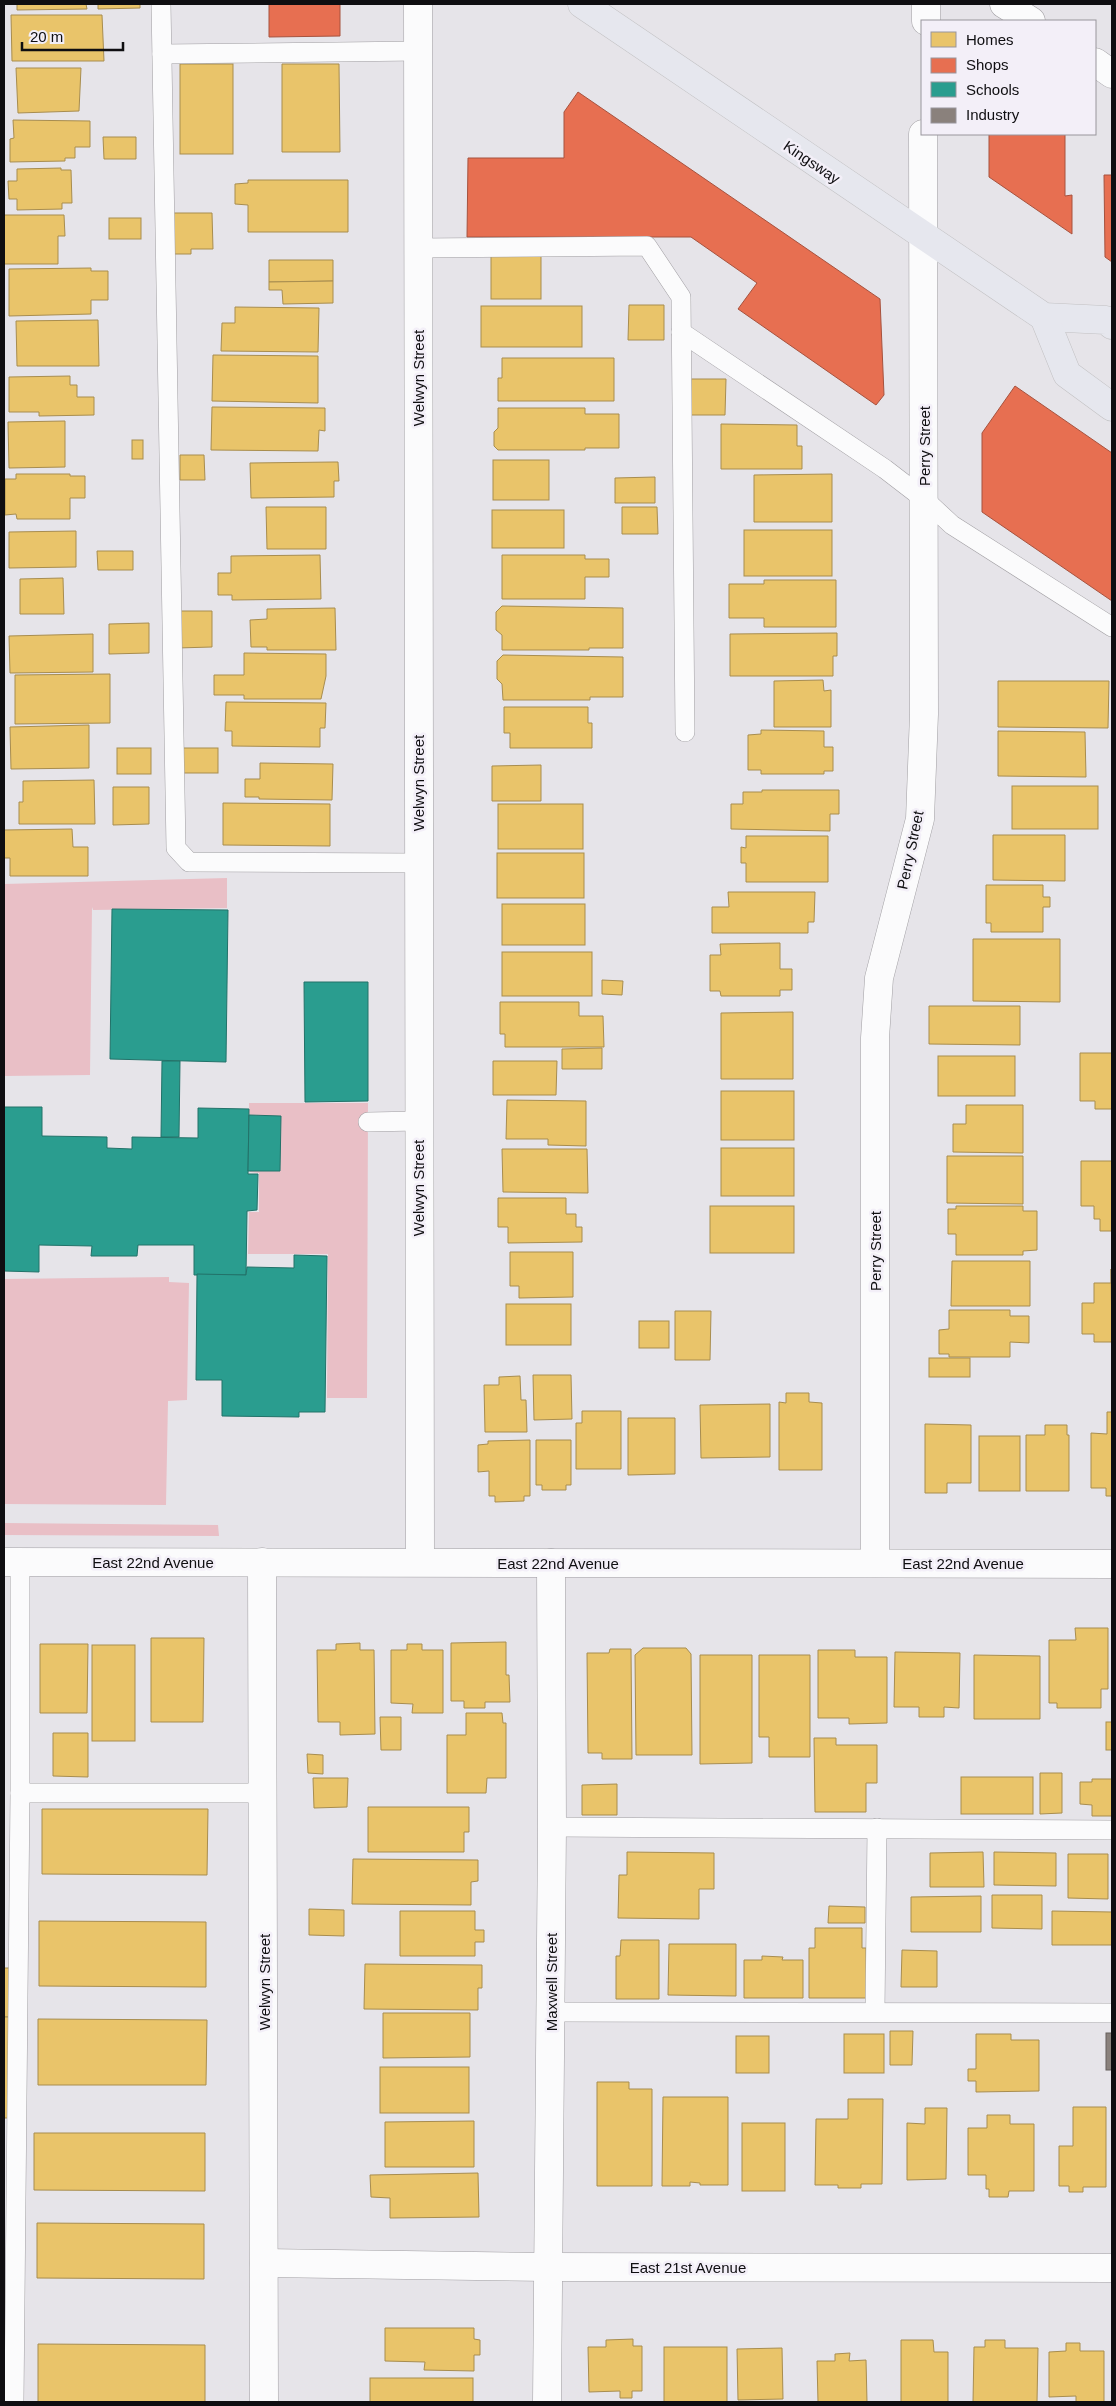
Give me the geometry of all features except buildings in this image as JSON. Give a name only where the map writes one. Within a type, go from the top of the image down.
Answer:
[{"type":"main road","name":"Kingsway","points":[[582,4],[1044,318]]},
{"type":"main road","points":[[1112,325],[1106,320],[1044,318],[1068,374],[1112,407]]},
{"type":"street","name":"Welwyn Street","points":[[418,4],[420,1562]]},
{"type":"street","points":[[926,4],[926,20]]},
{"type":"street","points":[[1004,4],[1029,20]]},
{"type":"street","points":[[1096,63],[1112,74]]},
{"type":"street","name":"Perry Street","points":[[874,1563],[875,1038],[879,978],[920,820],[924,714],[925,238],[923,135]]},
{"type":"street","name":"East 22nd Avenue","points":[[12,1562],[1112,1564]]},
{"type":"street","name":"Welwyn Street","points":[[262,1562],[264,2402]]},
{"type":"street","name":"Maxwell Street","points":[[547,2402],[552,1827],[551,1563]]},
{"type":"street","name":"East 21st Avenue","points":[[264,2263],[548,2267],[1112,2268]]},
{"type":"lane","points":[[161,4],[176,848],[189,862],[418,863]]},
{"type":"lane","points":[[162,54],[418,51]]},
{"type":"lane","points":[[418,248],[647,246],[682,297],[685,732]]},
{"type":"lane","points":[[681,332],[885,469],[924,499],[952,525],[1112,628]]},
{"type":"lane","points":[[368,1122],[418,1122]]},
{"type":"lane","points":[[12,1562],[20,1793],[14,2402]]},
{"type":"lane","points":[[20,1793],[263,1793]]},
{"type":"lane","points":[[552,1827],[1112,1830]]},
{"type":"lane","points":[[875,2012],[877,1828]]},
{"type":"lane","points":[[551,2012],[1112,2013]]},
{"type":"shaded area","points":[[227,878],[227,908],[93,910],[92,907],[90,1075],[4,1076],[4,884]]},
{"type":"shaded area","points":[[249,1103],[368,1103],[367,1398],[327,1398],[328,1254],[248,1254],[249,1212],[259,1212],[259,1173],[250,1172]]},
{"type":"shaded area","points":[[169,1277],[169,1282],[189,1283],[187,1400],[168,1401],[166,1505],[4,1504],[4,1279]]},
{"type":"shaded area","points":[[4,1523],[218,1525],[219,1536],[4,1535]]}]
